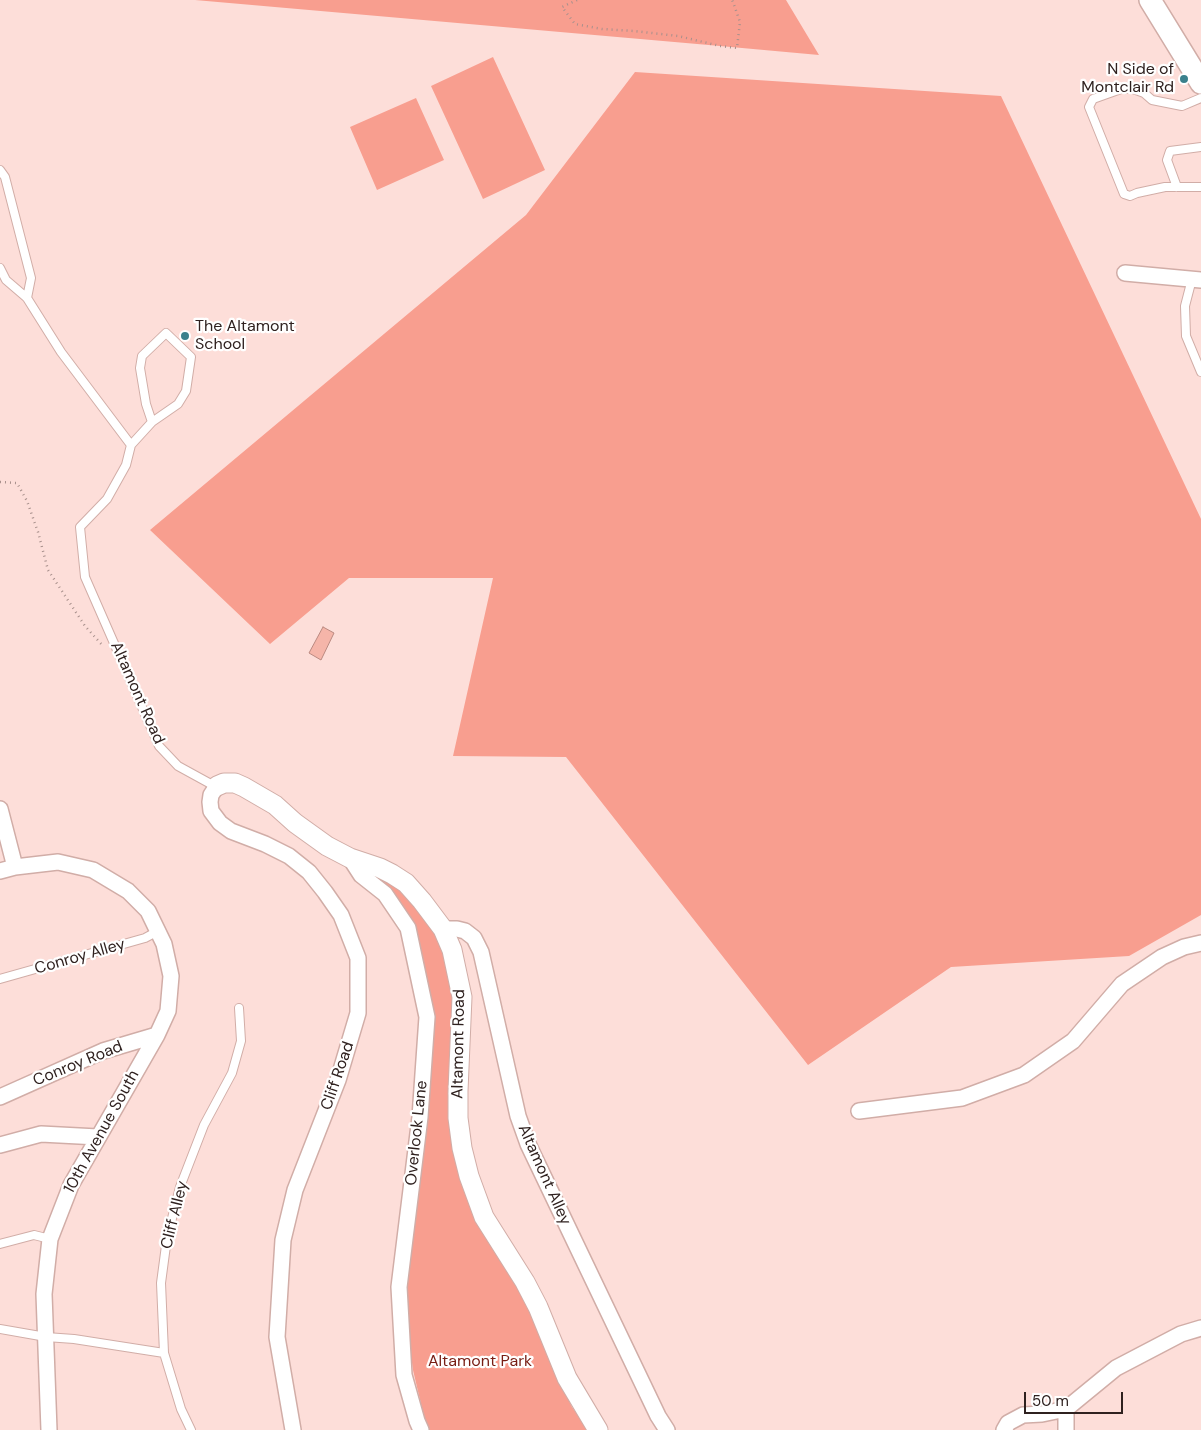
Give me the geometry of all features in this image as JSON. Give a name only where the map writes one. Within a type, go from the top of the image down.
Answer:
[{"type":"main road","points":[[1150,0],[1201,83]]},
{"type":"street","points":[[1125,273],[1197,280]]},
{"type":"street","name":"Altamont Road","points":[[217,786],[224,783],[235,783],[244,787],[275,805],[327,846],[350,858],[392,874],[406,884],[422,900],[443,929],[452,950],[462,997],[458,1118],[468,1176],[484,1217],[525,1282],[538,1307],[566,1378],[598,1430]]},
{"type":"street","name":"Cliff Road","points":[[217,786],[211,795],[210,802],[211,811],[220,823],[231,831],[289,856],[309,872],[326,892],[341,915],[358,958],[358,1013],[338,1080],[295,1190],[283,1240],[278,1337],[293,1430]]},
{"type":"street","points":[[0,809],[15,867]]},
{"type":"street","name":"Overlook Lane","points":[[350,858],[361,875],[385,894],[408,928],[427,1016],[420,1117],[399,1287],[404,1375],[421,1430]]},
{"type":"street","name":"10th Avenue South","points":[[0,871],[15,867],[58,862],[93,870],[128,890],[148,911],[164,944],[171,976],[168,1011],[157,1035],[71,1185],[50,1239],[44,1294],[49,1430]]},
{"type":"street","name":"Altamont Alley","points":[[443,929],[457,928],[465,931],[474,938],[481,952],[518,1116],[528,1144],[658,1416],[667,1430]]},
{"type":"street","points":[[859,1110],[962,1098],[1024,1075],[1073,1041],[1122,984],[1162,957],[1184,947],[1201,943]]},
{"type":"street","name":"Conroy Road","points":[[0,1097],[103,1051],[157,1035]]},
{"type":"street","points":[[0,1145],[41,1134],[98,1138]]},
{"type":"street","points":[[1004,1430],[1008,1423],[1023,1415],[1042,1414],[1066,1409],[1116,1368],[1181,1334],[1201,1328]]},
{"type":"street","points":[[1066,1409],[1066,1430]]},
{"type":"lane","points":[[1201,98],[1182,106],[1152,100],[1144,93],[1133,89],[1121,89],[1093,99],[1089,107],[1124,194],[1130,196],[1165,187],[1201,187]]},
{"type":"lane","points":[[1177,187],[1167,160],[1170,151],[1201,147]]},
{"type":"lane","points":[[0,170],[5,176],[31,278],[27,298]]},
{"type":"lane","points":[[0,268],[6,280],[27,298],[61,352],[131,445],[152,422],[178,404],[186,390],[191,357],[166,333],[142,356],[140,368],[146,404],[152,422]]},
{"type":"lane","points":[[1197,280],[1185,306],[1186,336],[1201,372]]},
{"type":"lane","name":"Altamont Road","points":[[131,445],[126,465],[107,499],[80,527],[85,577],[159,746],[178,766],[217,786]]},
{"type":"lane","name":"Conroy Alley","points":[[0,979],[145,938],[158,931]]},
{"type":"lane","name":"Cliff Alley","points":[[191,1430],[181,1409],[164,1353],[161,1283],[167,1238],[180,1187],[204,1125],[232,1073],[241,1041],[239,1008]]},
{"type":"lane","points":[[0,1244],[34,1235],[50,1239]]},
{"type":"lane","points":[[0,1329],[164,1353]]},
{"type":"path","points":[[577,0],[562,8],[576,24],[602,29],[678,36],[737,48],[740,22],[732,0]]},
{"type":"path","points":[[0,482],[16,483],[27,501],[48,570],[85,626],[104,647]]},
{"type":"green space","points":[[195,0],[786,0],[819,55],[720,46]]},
{"type":"green space","points":[[493,57],[545,170],[483,199],[431,86]]},
{"type":"green space","points":[[635,72],[1001,96],[1201,519],[1201,915],[1129,956],[951,967],[808,1065],[566,757],[453,756],[493,578],[349,578],[270,644],[150,530],[526,215]]},
{"type":"green space","points":[[416,98],[444,160],[377,190],[350,127]]},
{"type":"green space","name":"Altamont Park","points":[[368,870],[401,890],[417,907],[436,934],[448,967],[454,1001],[454,1154],[465,1191],[480,1227],[526,1302],[572,1407],[589,1430],[429,1430],[425,1421],[413,1370],[405,1315],[405,1286],[422,1143],[419,948]]},
{"type":"shaded area","points":[[323,627],[334,633],[321,660],[309,653]]},
{"type":"place","name":"N Side of Montclair Rd","points":[[1184,79]]},
{"type":"place","name":"The Altamont School","points":[[185,336]]}]
